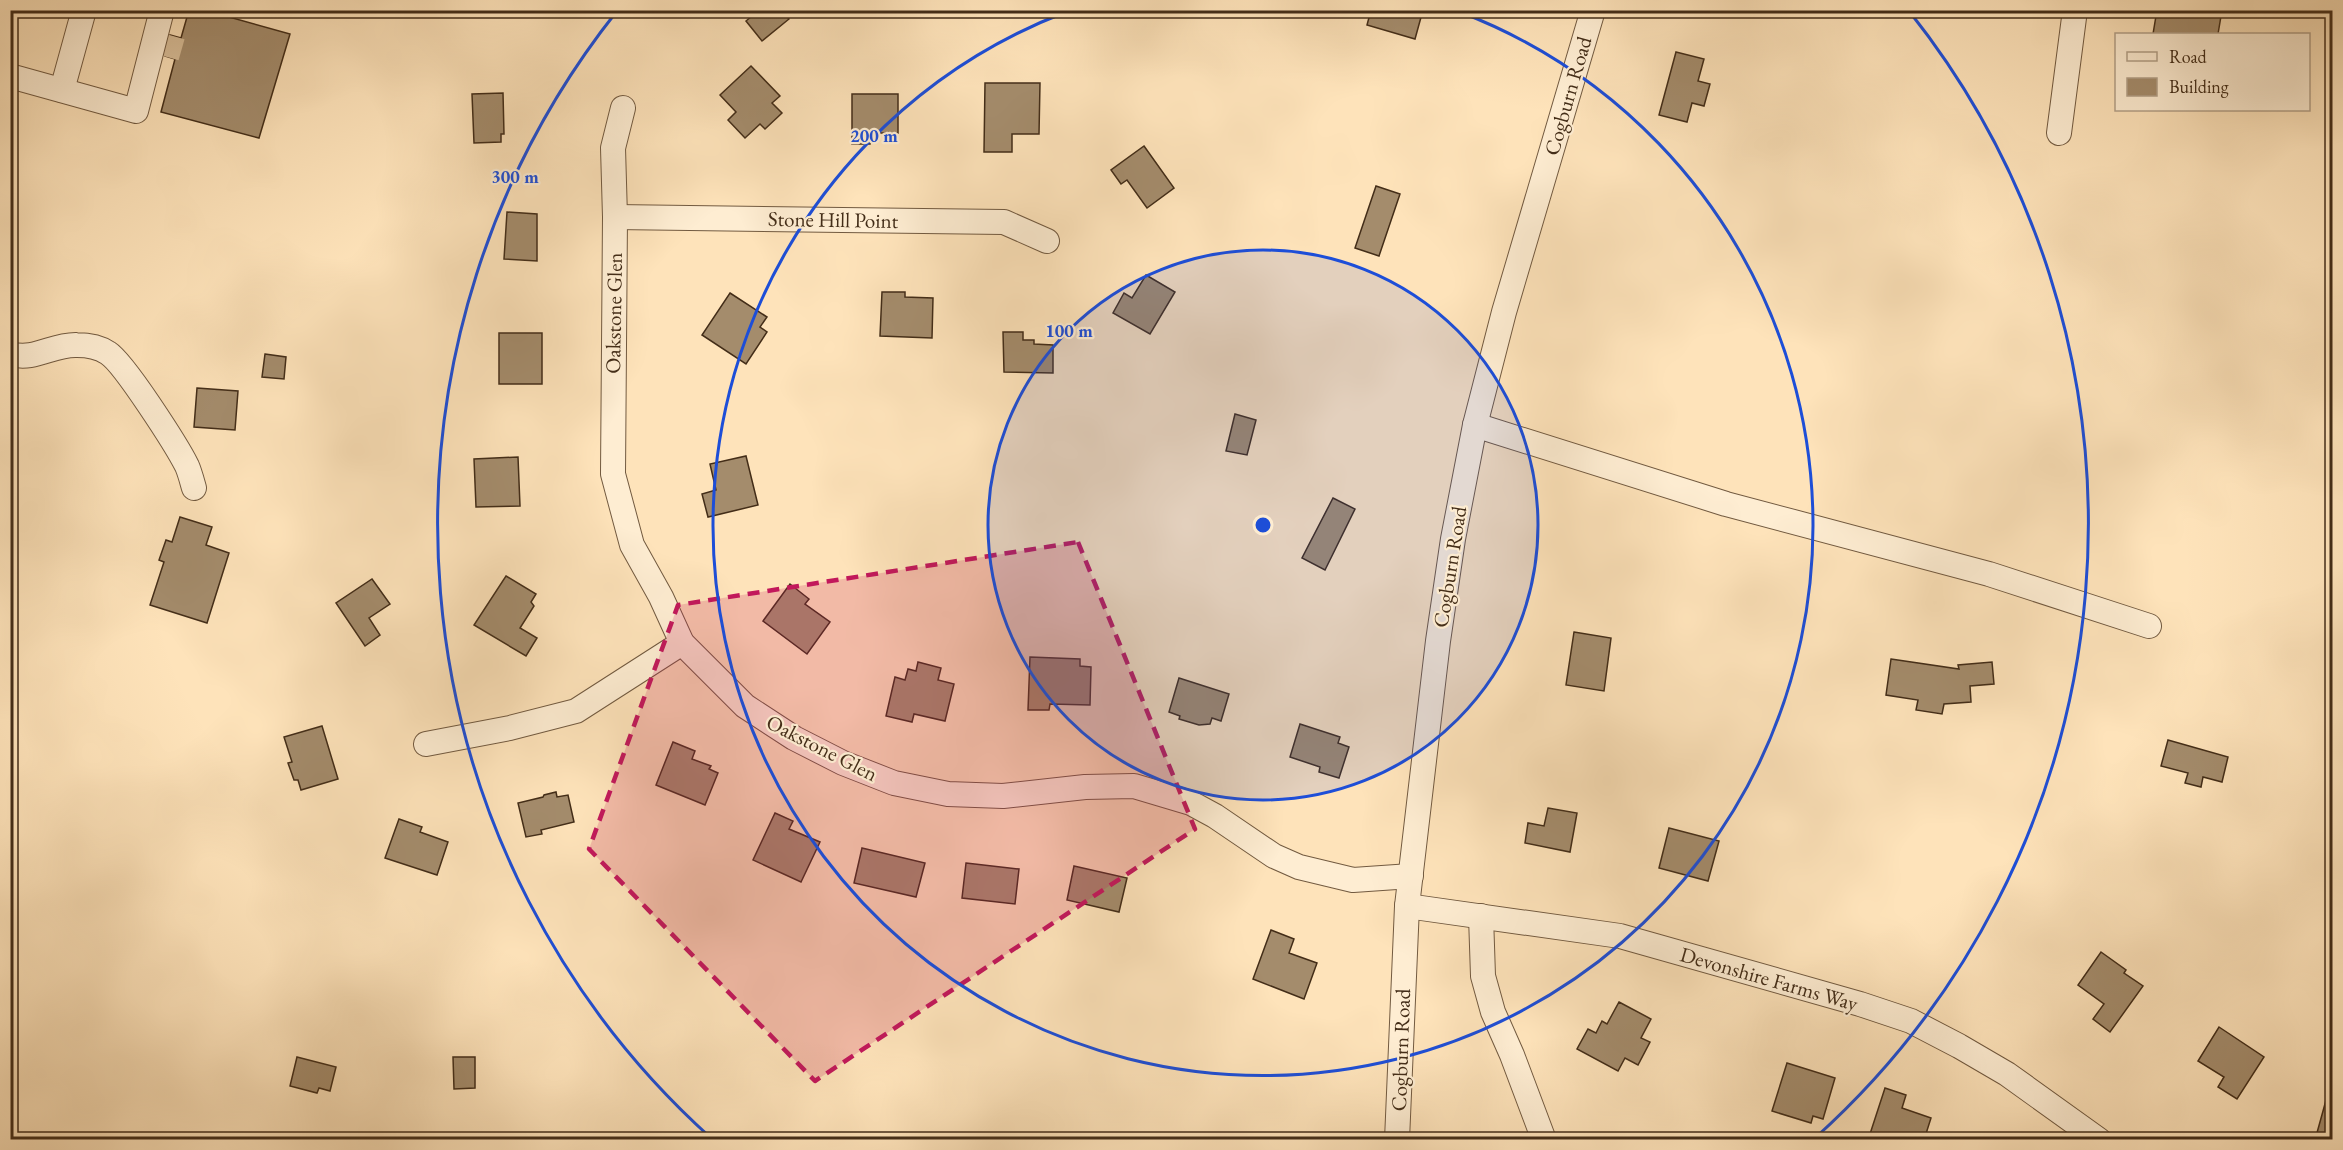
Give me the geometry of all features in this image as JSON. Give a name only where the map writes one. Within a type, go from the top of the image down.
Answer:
[{"type":"street","points":[[62,90],[84,10]]},
{"type":"street","points":[[10,76],[135,111],[143,82],[164,10],[177,21],[170,46],[162,73],[154,79],[143,82]]},
{"type":"street","name":"Cogburn Road","points":[[1398,1140],[1407,906],[1438,641],[1453,538],[1475,425],[1504,312],[1593,10]]},
{"type":"street","points":[[2059,133],[2075,10]]},
{"type":"street","name":"Oakstone Glen","points":[[623,108],[613,148],[615,217],[613,474],[633,545],[661,597],[682,644],[745,706],[771,724],[843,763],[894,783],[948,794],[1003,796],[1084,787],[1134,786],[1191,803],[1215,816],[1274,856],[1299,867],[1353,880],[1411,876]]},
{"type":"street","name":"Stone Hill Point","points":[[615,217],[1004,222],[1047,241]]},
{"type":"street","points":[[10,354],[31,356],[58,346],[76,345],[94,346],[110,353],[130,377],[177,450],[188,468],[194,488]]},
{"type":"street","points":[[1475,425],[1726,504],[1989,574],[2149,626]]},
{"type":"street","points":[[426,744],[510,728],[576,711],[682,644]]},
{"type":"street","name":"Devonshire Farms Way","points":[[1407,906],[1620,936],[1911,1021],[2007,1074],[2099,1140]]},
{"type":"street","points":[[1481,916],[1483,976],[1492,1012],[1512,1055],[1544,1140]]},
{"type":"highlighted area","points":[[1078,542],[1195,829],[815,1081],[589,849],[678,605]]},
{"type":"building","points":[[189,10],[204,10],[290,34],[259,138],[161,112],[175,59],[165,56],[170,35],[181,38]]},
{"type":"building","points":[[759,10],[782,10],[789,19],[762,41],[746,21]]},
{"type":"building","points":[[1371,10],[1423,10],[1415,39],[1367,25]]},
{"type":"building","points":[[2157,10],[2195,10],[2221,16],[2218,33],[2153,33]]},
{"type":"building","points":[[1676,52],[1704,59],[1698,81],[1710,84],[1704,106],[1692,103],[1687,122],[1659,115]]},
{"type":"building","points":[[751,66],[780,96],[772,103],[782,113],[765,129],[760,124],[745,138],[728,120],[736,112],[720,95]]},
{"type":"building","points":[[985,83],[1040,83],[1039,134],[1012,134],[1012,152],[984,152]]},
{"type":"building","points":[[503,93],[504,134],[501,134],[501,142],[474,143],[472,94]]},
{"type":"building","points":[[852,94],[898,94],[898,133],[870,133],[870,144],[852,144]]},
{"type":"building","points":[[1144,146],[1174,188],[1147,208],[1127,180],[1121,184],[1111,170]]},
{"type":"building","points":[[1376,186],[1400,194],[1379,256],[1355,248]]},
{"type":"building","points":[[507,212],[537,214],[537,261],[504,259]]},
{"type":"building","points":[[1146,275],[1175,292],[1150,334],[1113,313],[1124,293],[1132,298]]},
{"type":"building","points":[[882,292],[905,292],[905,297],[933,298],[932,338],[880,336]]},
{"type":"building","points":[[730,293],[767,317],[760,327],[767,332],[746,364],[702,335]]},
{"type":"building","points":[[1003,332],[1023,332],[1023,340],[1034,340],[1034,344],[1053,345],[1053,373],[1004,372]]},
{"type":"building","points":[[499,333],[542,333],[542,384],[499,384]]},
{"type":"building","points":[[265,354],[286,357],[284,379],[262,377]]},
{"type":"building","points":[[197,388],[238,391],[235,430],[194,427]]},
{"type":"building","points":[[1235,414],[1256,420],[1247,455],[1226,451]]},
{"type":"building","points":[[746,456],[758,505],[708,517],[702,494],[716,490],[710,464]]},
{"type":"building","points":[[518,457],[520,506],[476,507],[474,459]]},
{"type":"building","points":[[1333,498],[1355,509],[1325,570],[1302,558]]},
{"type":"building","points":[[180,517],[212,527],[206,545],[229,553],[207,623],[150,605],[164,562],[159,560],[166,540],[172,542]]},
{"type":"building","points":[[506,576],[536,594],[531,602],[534,606],[520,628],[537,638],[526,656],[474,625]]},
{"type":"building","points":[[372,579],[390,604],[369,618],[380,635],[365,646],[336,603]]},
{"type":"building","points":[[790,584],[809,599],[805,604],[830,622],[807,654],[763,621]]},
{"type":"building","points":[[1574,632],[1611,638],[1604,691],[1566,685]]},
{"type":"building","points":[[1030,657],[1080,659],[1080,666],[1091,667],[1090,705],[1050,704],[1049,710],[1028,710]]},
{"type":"building","points":[[1891,659],[1959,669],[1958,665],[1992,662],[1994,684],[1970,686],[1971,702],[1944,704],[1942,714],[1916,710],[1918,700],[1886,695]]},
{"type":"building","points":[[918,662],[941,668],[938,680],[954,684],[945,721],[914,714],[912,722],[886,716],[895,677],[905,680],[908,669],[916,671]]},
{"type":"building","points":[[1179,678],[1229,694],[1221,721],[1212,718],[1210,724],[1199,725],[1179,719],[1180,716],[1169,712]]},
{"type":"building","points":[[1300,724],[1340,737],[1338,743],[1349,747],[1339,778],[1319,772],[1320,767],[1290,757]]},
{"type":"building","points":[[322,726],[338,779],[301,790],[298,780],[294,780],[288,763],[292,762],[284,737]]},
{"type":"building","points":[[2168,740],[2228,757],[2222,782],[2203,777],[2201,787],[2185,783],[2188,773],[2161,766]]},
{"type":"building","points":[[673,742],[695,751],[692,759],[711,766],[709,769],[718,773],[705,805],[656,785]]},
{"type":"building","points":[[556,792],[557,797],[568,795],[574,822],[541,830],[542,834],[526,837],[518,803]]},
{"type":"building","points":[[1548,808],[1577,813],[1570,852],[1525,843],[1528,823],[1544,826]]},
{"type":"building","points":[[775,813],[793,821],[789,829],[820,842],[801,882],[753,860]]},
{"type":"building","points":[[399,819],[422,827],[420,832],[448,842],[437,875],[385,858]]},
{"type":"building","points":[[1669,828],[1719,841],[1708,881],[1659,868]]},
{"type":"building","points":[[862,848],[925,863],[916,897],[854,883]]},
{"type":"building","points":[[966,863],[1019,869],[1015,904],[962,898]]},
{"type":"building","points":[[1074,866],[1127,878],[1119,912],[1067,900]]},
{"type":"building","points":[[1271,930],[1294,939],[1289,953],[1317,963],[1304,999],[1253,979]]},
{"type":"building","points":[[2101,952],[2126,970],[2124,973],[2143,986],[2110,1032],[2093,1019],[2104,1004],[2078,985]]},
{"type":"building","points":[[1619,1002],[1651,1019],[1641,1038],[1650,1042],[1638,1065],[1625,1058],[1618,1071],[1577,1049],[1588,1029],[1596,1033],[1602,1021],[1607,1024]]},
{"type":"building","points":[[2219,1027],[2264,1057],[2237,1099],[2218,1087],[2224,1077],[2198,1061]]},
{"type":"building","points":[[297,1057],[336,1067],[330,1091],[319,1088],[317,1093],[290,1086]]},
{"type":"building","points":[[453,1057],[475,1057],[475,1088],[454,1089]]},
{"type":"building","points":[[1787,1063],[1835,1078],[1823,1119],[1813,1116],[1811,1123],[1772,1111]]},
{"type":"building","points":[[1885,1088],[1906,1095],[1902,1108],[1931,1118],[1924,1140],[1877,1140],[1869,1137]]},
{"type":"building","points":[[2328,1093],[2332,1094],[2332,1140],[2315,1140]]},
{"type":"tunnel","points":[[167,57],[173,36]]}]
